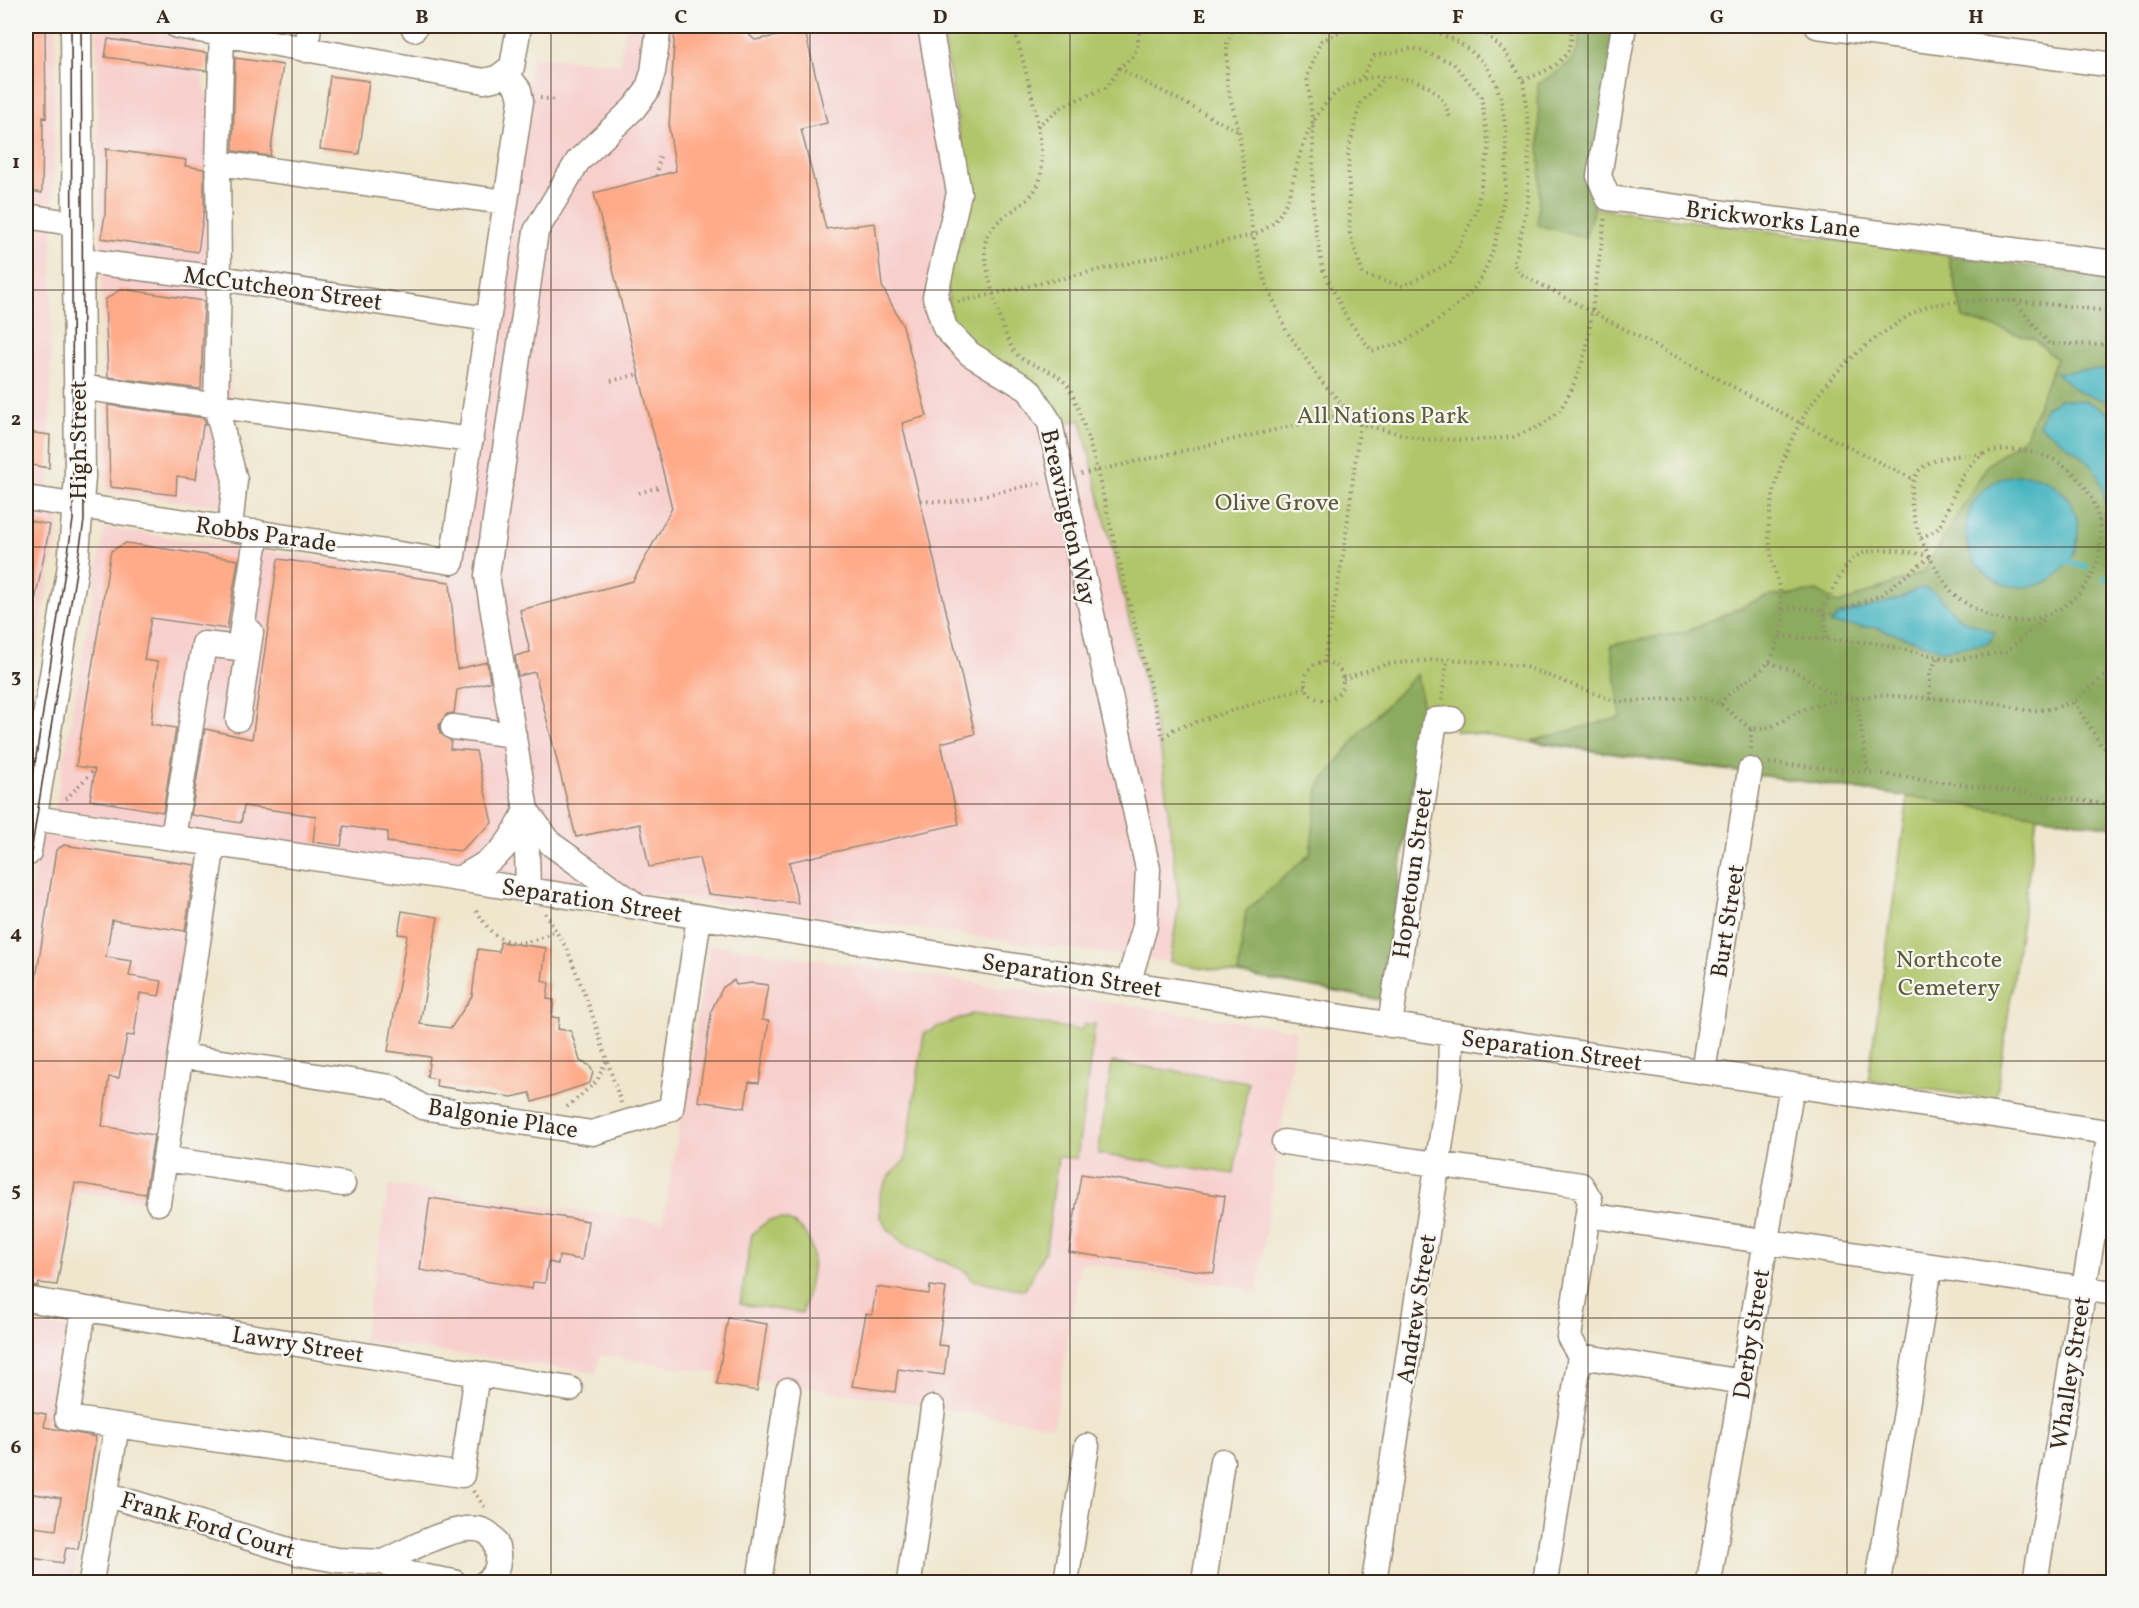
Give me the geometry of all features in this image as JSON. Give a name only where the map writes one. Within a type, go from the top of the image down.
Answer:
[{"type":"main road","name":"High Street","points":[[26,851],[34,756],[73,566],[79,506],[76,26]]},
{"type":"street","points":[[177,26],[211,29],[306,50],[447,73],[474,80],[492,80],[510,66]]},
{"type":"street","points":[[306,50],[309,26]]},
{"type":"street","points":[[79,387],[471,440],[521,101],[510,66],[519,26]]},
{"type":"street","points":[[528,890],[526,810],[487,576],[536,231],[578,162],[634,108],[647,91],[653,72],[659,26]]},
{"type":"street","name":"Breavington Way","points":[[930,26],[959,193],[935,297],[945,328],[970,354],[1029,390],[1050,423],[1148,869],[1145,926],[1128,984]]},
{"type":"street","points":[[1608,198],[1599,176],[1624,26]]},
{"type":"street","points":[[1817,26],[2114,65]]},
{"type":"street","points":[[211,29],[218,163],[219,278],[216,406],[235,480],[230,528]]},
{"type":"street","points":[[218,163],[505,202]]},
{"type":"street","name":"Brickworks Lane","points":[[1608,198],[2114,263]]},
{"type":"street","points":[[26,216],[77,224]]},
{"type":"street","name":"McCutcheon Street","points":[[78,260],[219,278],[488,319]]},
{"type":"street","name":"Robbs Parade","points":[[26,498],[452,562],[471,440]]},
{"type":"street","points":[[238,719],[261,532]]},
{"type":"street","points":[[173,838],[204,644],[238,648],[261,532]]},
{"type":"street","name":"Hopetoun Street","points":[[1390,1025],[1438,714]]},
{"type":"street","points":[[453,727],[514,735]]},
{"type":"street","name":"Burt Street","points":[[1703,1072],[1761,767]]},
{"type":"street","points":[[458,879],[497,856],[513,840],[526,810]]},
{"type":"street","points":[[526,810],[551,844],[640,907]]},
{"type":"street","name":"Separation Street","points":[[28,818],[458,879],[1390,1025],[2112,1131]]},
{"type":"street","points":[[158,1203],[213,844]]},
{"type":"street","name":"Balgonie Place","points":[[181,1056],[391,1087],[422,1107],[592,1133],[671,1109],[699,917]]},
{"type":"street","name":"Andrew Street","points":[[1374,1582],[1450,1082],[1451,1034]]},
{"type":"street","name":"Derby Street","points":[[1709,1582],[1792,1085]]},
{"type":"street","name":"Whalley Street","points":[[2036,1582],[2112,1131]]},
{"type":"street","points":[[1284,1142],[1581,1185],[1590,1200],[1569,1336],[1581,1356],[1545,1582]]},
{"type":"street","points":[[165,1159],[343,1184]]},
{"type":"street","points":[[1588,1215],[2114,1293]]},
{"type":"street","points":[[1878,1582],[1930,1266]]},
{"type":"street","name":"Lawry Street","points":[[26,1299],[570,1389]]},
{"type":"street","points":[[84,1309],[67,1418],[462,1475],[477,1374]]},
{"type":"street","points":[[1581,1356],[1743,1382]]},
{"type":"street","points":[[759,1582],[788,1390]]},
{"type":"street","points":[[909,1582],[933,1408]]},
{"type":"street","points":[[91,1582],[117,1425]]},
{"type":"street","points":[[1066,1582],[1087,1446]]},
{"type":"street","points":[[1204,1582],[1222,1461]]},
{"type":"street","name":"Frank Ford Court","points":[[105,1494],[298,1553],[337,1560],[383,1562],[410,1574],[454,1582]]},
{"type":"street","name":"Frank Ford Court","points":[[383,1562],[460,1528],[478,1528],[487,1533]]},
{"type":"street","points":[[486,1582],[497,1570],[499,1561],[498,1550],[487,1533]]},
{"type":"path","points":[[995,294],[985,253],[986,233],[994,224],[1028,199],[1038,185],[1043,164],[1037,126],[1014,26]]},
{"type":"path","points":[[1037,126],[1065,105],[1107,87],[1119,68],[1132,57],[1137,48],[1140,26]]},
{"type":"path","points":[[1234,26],[1227,43],[1227,84],[1239,132],[1253,235],[1264,278],[1286,330],[1321,381],[1360,424],[1422,439],[1513,437],[1540,426],[1559,412],[1571,391],[1586,352],[1608,198]]},
{"type":"path","points":[[1355,26],[1322,41],[1307,77],[1312,125],[1313,214],[1323,270],[1348,321],[1372,351],[1410,339],[1477,286],[1490,261],[1504,203],[1507,137],[1500,92],[1487,67],[1467,47],[1438,32],[1417,26]]},
{"type":"path","points":[[1478,26],[1484,27],[1505,52],[1522,80],[1529,131],[1528,202],[1514,265],[1519,273],[1913,480]]},
{"type":"path","points":[[1522,80],[1543,73],[1564,60],[1573,37],[1570,26]]},
{"type":"path","points":[[1362,77],[1374,56],[1414,48],[1454,63],[1481,96],[1489,148],[1476,212],[1450,263],[1403,286],[1363,275],[1350,234],[1348,152],[1360,104],[1386,77]]},
{"type":"path","points":[[1119,68],[1239,132]]},
{"type":"path","points":[[938,306],[1253,235],[1272,224],[1286,203],[1301,150],[1312,125],[1341,87],[1362,77],[1386,77],[1421,83],[1436,91],[1446,104],[1449,119]]},
{"type":"path","points":[[657,176],[660,153]]},
{"type":"path","points":[[2013,300],[2049,344],[2114,345]]},
{"type":"path","points":[[1720,704],[1729,692],[1769,663],[1780,636],[1783,609],[1771,552],[1769,524],[1782,462],[1799,422],[1840,367],[1862,347],[1931,305],[2013,300],[2114,312]]},
{"type":"path","points":[[610,381],[638,374]]},
{"type":"path","points":[[1306,687],[1174,729],[1164,738],[1094,470],[1349,413]]},
{"type":"path","points":[[1324,663],[1344,549],[1360,424]]},
{"type":"path","points":[[1780,636],[1875,643],[1952,660],[2006,652],[2046,617],[2084,589],[2095,569],[2100,544],[2099,521],[2093,498],[2079,476],[2057,460],[2026,450],[1940,460],[1924,466],[1913,480],[1912,506],[1921,538],[1953,593],[1971,607],[1994,619],[2019,622],[2046,617]]},
{"type":"path","points":[[1921,538],[1938,528],[1970,465],[1986,453]]},
{"type":"path","points":[[921,501],[952,502],[1062,478]]},
{"type":"path","points":[[639,493],[662,486]]},
{"type":"path","points":[[2099,521],[2114,512]]},
{"type":"path","points":[[1822,611],[1841,575],[1856,556],[1878,550],[1930,556]]},
{"type":"path","points":[[1825,616],[1881,595],[1930,556]]},
{"type":"path","points":[[1783,609],[1800,607],[1822,611],[1825,616],[1827,640]]},
{"type":"path","points":[[1930,700],[1930,673],[1938,657]]},
{"type":"path","points":[[1343,679],[1386,664],[1447,659],[1522,666],[1617,702],[1702,697],[1720,704],[1752,729],[1769,728],[1802,710],[1856,697],[1880,695],[1930,700],[1991,702],[2028,711],[2050,709],[2074,702],[2105,675],[2114,671]]},
{"type":"path","points":[[1438,714],[1447,659]]},
{"type":"path","points":[[1324,663],[1335,666],[1343,679],[1340,691],[1331,699],[1314,697],[1306,687],[1309,670],[1324,663]]},
{"type":"path","points":[[1769,663],[1793,670],[1830,693],[1856,697]]},
{"type":"path","points":[[1856,697],[1868,772]]},
{"type":"path","points":[[2074,702],[2101,745],[2114,753]]},
{"type":"path","points":[[1761,767],[1868,772],[2114,805]]},
{"type":"path","points":[[66,800],[95,769]]},
{"type":"path","points":[[476,911],[492,933],[501,938],[529,942],[556,930]]},
{"type":"path","points":[[545,912],[568,951],[591,1011],[627,1122]]},
{"type":"path","points":[[542,1124],[589,1090],[597,1081],[607,1061]]},
{"type":"path","points":[[462,1475],[490,1515],[487,1533]]},
{"type":"shaded area","points":[[26,26],[56,26],[49,482],[59,522],[26,713]]},
{"type":"shaded area","points":[[96,26],[119,26],[196,37],[216,153],[223,320],[240,478],[221,506],[106,492]]},
{"type":"shaded area","points":[[625,26],[942,26],[967,182],[963,234],[946,278],[1081,420],[1161,752],[1179,903],[1170,962],[453,868],[55,810],[105,528],[449,577],[474,443],[532,56],[620,64]]},
{"type":"shaded area","points":[[40,835],[203,862],[148,1202],[77,1191],[60,1289],[26,1283],[26,926]]},
{"type":"shaded area","points":[[710,944],[1296,1030],[1257,1290],[1080,1262],[1054,1426],[601,1355],[596,1373],[363,1341],[389,1185],[663,1222]]},
{"type":"shaded area","points":[[26,1322],[76,1330],[62,1423],[98,1428],[73,1582],[26,1582]]},
{"type":"green space","name":"All Nations Park","points":[[942,26],[1613,26],[1594,208],[2113,277],[2113,827],[2037,816],[1996,1100],[1868,1080],[1908,797],[1455,731],[1456,714],[1423,711],[1382,1000],[1170,962],[1179,903],[1161,752],[1081,420],[1061,424],[974,350],[951,320],[946,278],[963,234],[967,182]]},
{"type":"green space","points":[[1577,26],[1613,26],[1594,208],[1585,237],[1537,225],[1540,179],[1538,84],[1564,67],[1575,54],[1579,37]]},
{"type":"green space","points":[[1948,255],[2113,277],[2113,827],[1531,741],[1621,717],[1611,645],[1688,631],[1764,597],[1817,591],[1839,604],[1923,572],[1988,464],[2026,436],[2056,359],[2034,339],[1963,318]]},
{"type":"green space","points":[[1417,674],[1423,710],[1382,1000],[1238,974],[1246,911],[1310,854],[1319,786],[1363,729]]},
{"type":"green space","points":[[972,1014],[1081,1030],[1084,1024],[1095,1024],[1077,1158],[1058,1157],[1046,1249],[1025,1290],[973,1280],[964,1270],[905,1245],[887,1228],[880,1215],[880,1194],[888,1178],[905,1160],[924,1034]]},
{"type":"green space","points":[[1112,1062],[1248,1082],[1234,1174],[1098,1154]]},
{"type":"green space","points":[[781,1219],[796,1225],[811,1245],[812,1272],[802,1313],[740,1304],[752,1234],[769,1220]]},
{"type":"water","points":[[2102,370],[2113,373],[2113,401],[2080,393],[2056,373]]},
{"type":"water","points":[[2059,399],[2086,401],[2113,415],[2113,498],[2106,502],[2097,473],[2082,456],[2039,425],[2045,408]]},
{"type":"water","points":[[2022,475],[2043,480],[2061,492],[2073,510],[2078,531],[2073,552],[2061,570],[2043,582],[2022,587],[2001,582],[1983,570],[1971,552],[1966,531],[1971,510],[1983,492],[2001,480]]},
{"type":"water","points":[[1919,588],[1932,591],[1960,618],[1995,633],[1989,643],[1942,650],[1877,628],[1830,624],[1839,615],[1898,599]]},
{"type":"building","points":[[26,26],[45,26],[46,118],[43,117],[42,193],[26,190]]},
{"type":"building","points":[[675,26],[739,26],[755,40],[805,31],[827,123],[801,129],[826,229],[875,223],[882,286],[903,326],[927,416],[902,423],[975,734],[941,743],[959,824],[789,862],[798,903],[708,894],[699,858],[649,867],[640,824],[576,837],[535,672],[518,676],[515,656],[530,652],[520,610],[633,581],[672,508],[594,193],[676,171],[669,128]]},
{"type":"building","points":[[108,39],[207,53],[207,71],[105,57]]},
{"type":"building","points":[[235,58],[283,65],[270,156],[233,151]]},
{"type":"building","points":[[330,76],[369,81],[359,154],[320,149]]},
{"type":"building","points":[[106,149],[186,160],[185,166],[204,169],[204,209],[198,252],[101,238],[105,215]]},
{"type":"building","points":[[121,289],[204,301],[201,389],[108,377],[105,300]]},
{"type":"building","points":[[108,405],[204,418],[206,425],[203,425],[196,479],[177,476],[176,495],[110,487]]},
{"type":"building","points":[[26,432],[50,435],[49,468],[26,464]]},
{"type":"building","points":[[26,520],[50,525],[33,611],[26,610]]},
{"type":"building","points":[[126,543],[238,560],[227,629],[151,618],[144,660],[158,662],[151,724],[176,728],[163,812],[90,800],[95,769],[76,766],[111,551]]},
{"type":"building","points":[[278,559],[450,582],[457,669],[487,662],[490,682],[457,690],[454,713],[447,714],[439,725],[440,733],[451,741],[450,749],[476,751],[492,823],[460,851],[387,842],[388,832],[344,826],[341,846],[313,842],[316,816],[244,806],[241,823],[191,815],[205,729],[252,739]]},
{"type":"building","points":[[64,845],[195,865],[185,931],[112,920],[106,957],[132,961],[129,976],[162,981],[159,996],[140,993],[134,1036],[127,1035],[119,1078],[109,1077],[102,1126],[154,1135],[145,1194],[75,1183],[57,1285],[39,1283],[38,1287],[26,1285],[26,1044],[56,850]]},
{"type":"building","points":[[402,911],[438,917],[420,1024],[451,1028],[472,996],[478,949],[499,952],[500,942],[546,948],[542,981],[549,983],[547,999],[554,1000],[552,1017],[559,1018],[558,1029],[571,1031],[580,1061],[589,1065],[593,1072],[590,1083],[533,1102],[530,1093],[512,1097],[436,1086],[437,1079],[427,1077],[430,1057],[388,1051],[407,935],[398,934]]},
{"type":"building","points":[[734,980],[736,985],[752,983],[768,985],[762,1020],[769,1021],[759,1083],[749,1082],[745,1108],[698,1101],[712,1009],[723,987]]},
{"type":"building","points":[[1081,1174],[1225,1196],[1214,1273],[1069,1252]]},
{"type":"building","points":[[430,1198],[588,1221],[582,1260],[559,1256],[558,1264],[548,1262],[545,1283],[533,1282],[532,1289],[420,1270]]},
{"type":"building","points":[[930,1286],[946,1288],[938,1345],[948,1346],[944,1375],[898,1369],[895,1392],[852,1386],[866,1314],[872,1315],[876,1287],[929,1294]]},
{"type":"building","points":[[728,1318],[767,1324],[757,1391],[717,1384]]},
{"type":"building","points":[[26,1411],[46,1414],[44,1427],[96,1437],[78,1549],[66,1548],[63,1563],[26,1557],[26,1526],[56,1530],[61,1498],[28,1493],[33,1461],[26,1460]]},
{"type":"waterway","points":[[2069,562],[2086,567]]},
{"type":"waterway","points":[[2105,578],[2114,582]]},
{"type":"tram line","points":[[26,821],[73,520],[71,26]]},
{"type":"tram line","points":[[26,884],[84,521],[81,26]]},
{"type":"park label","name":"Olive Grove","points":[[1277,502]]},
{"type":"park label","name":"Northcote Cemetery","points":[[1949,973]]}]
